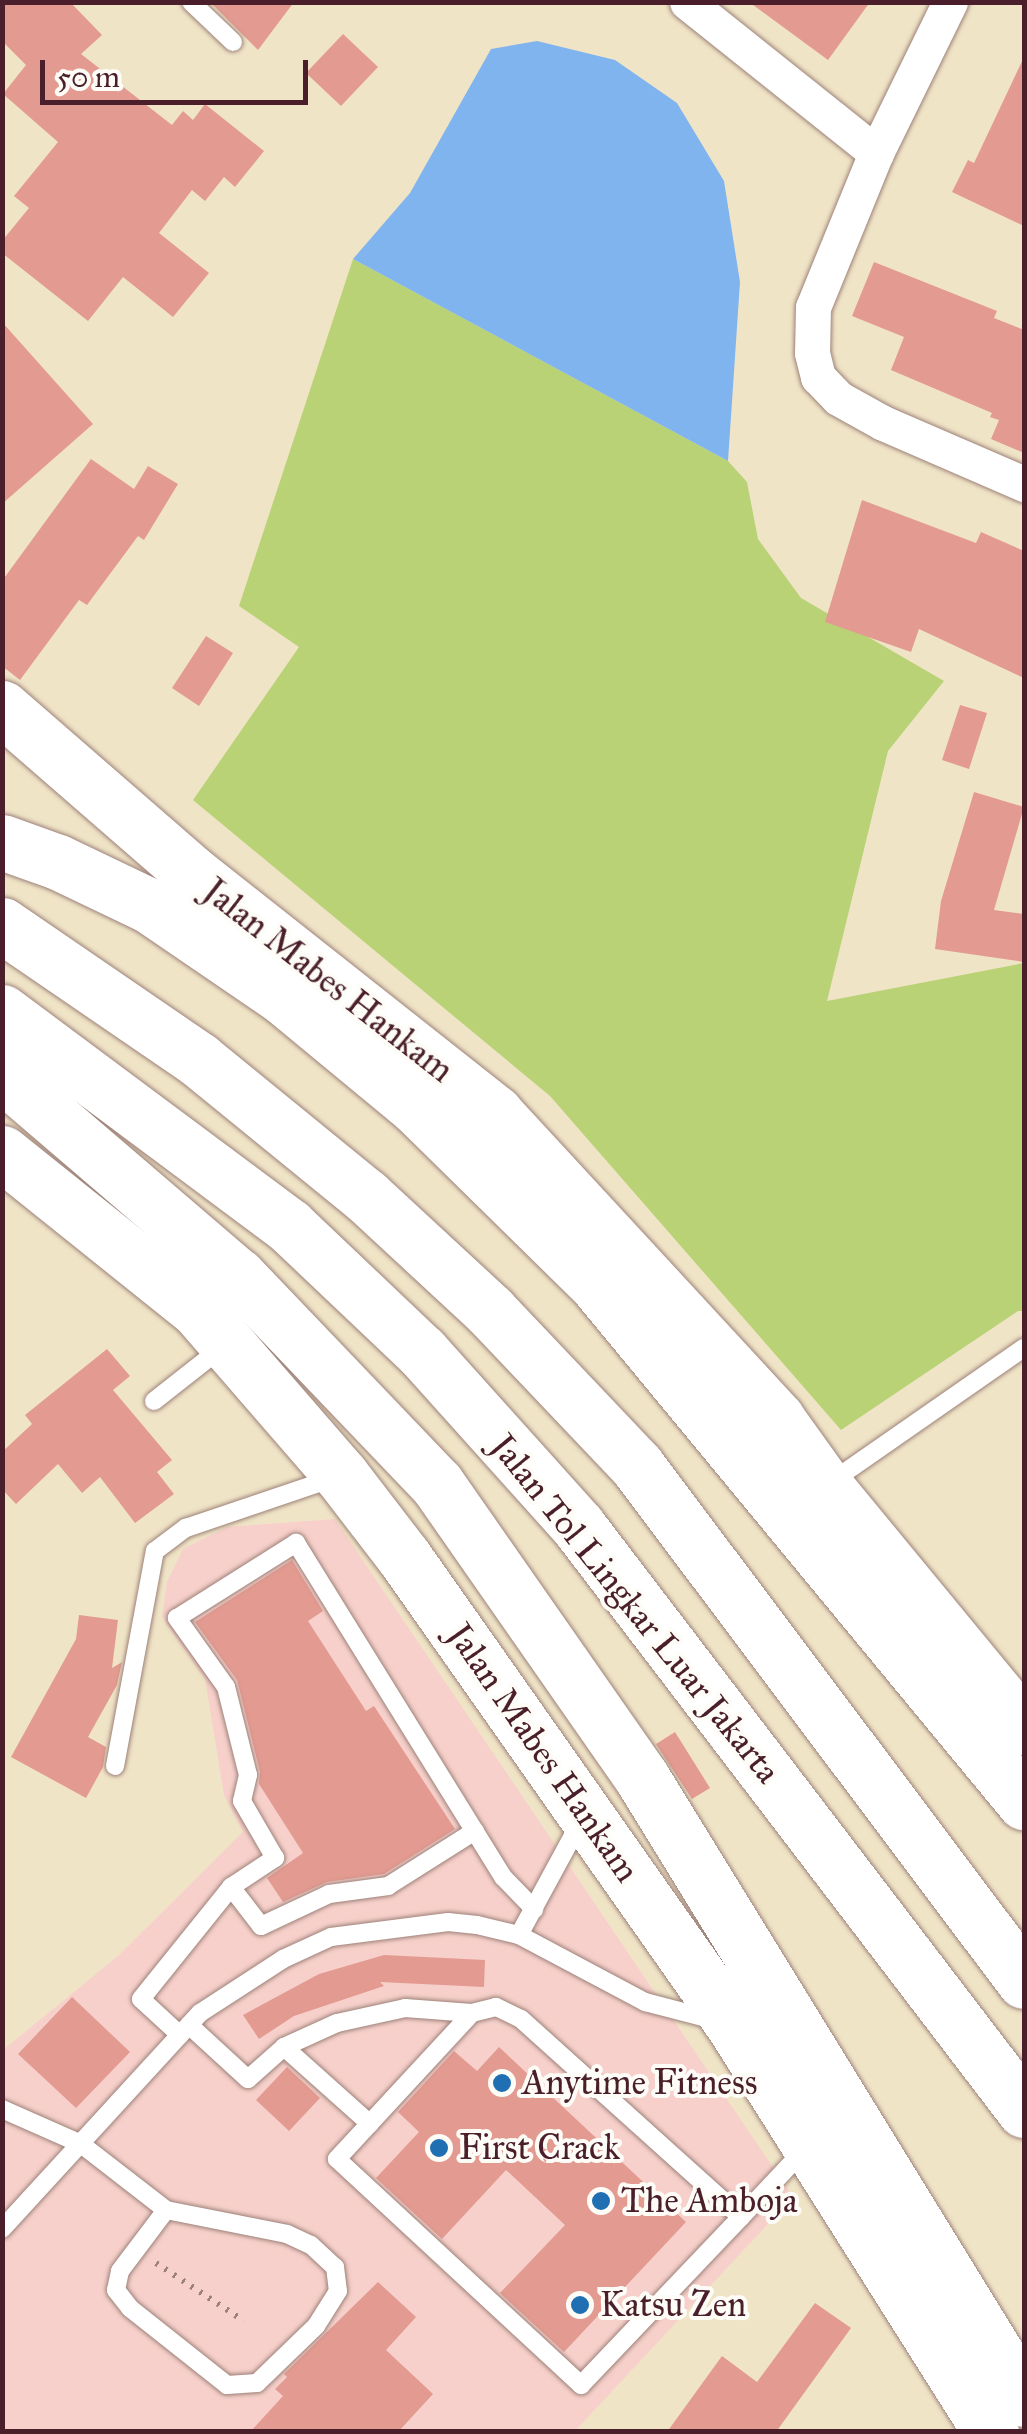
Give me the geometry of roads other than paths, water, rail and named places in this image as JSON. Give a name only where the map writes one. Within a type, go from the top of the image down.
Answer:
[{"type":"main road","name":"Jalan Mabes Hankam","points":[[2,708],[194,875],[495,1113],[777,1419],[825,1486],[1024,1725]]},
{"type":"main road","points":[[2,842],[58,862],[150,906],[282,996],[415,1106],[598,1286],[1024,1802]]},
{"type":"main road","points":[[2,925],[199,1060],[366,1196],[490,1310],[637,1466],[1024,1982]]},
{"type":"main road","name":"Jalan Tol Lingkar Luar Jakarta","points":[[2,1012],[289,1226],[422,1352],[578,1526],[1024,2110]]},
{"type":"main road","points":[[2,1074],[238,1276],[437,1484],[642,1778],[1024,2400]]},
{"type":"main road","name":"Jalan Mabes Hankam","points":[[2,1153],[197,1309],[342,1476],[734,2026],[991,2432]]},
{"type":"street","points":[[687,2],[876,152]]},
{"type":"street","points":[[950,2],[876,152],[814,307],[812,354],[818,377],[838,398],[883,423],[1024,484]]},
{"type":"lane","points":[[191,2],[233,42]]},
{"type":"lane","points":[[154,1401],[228,1342]]},
{"type":"lane","points":[[825,1486],[1024,1348]]},
{"type":"lane","points":[[115,1766],[155,1551],[186,1528],[342,1476]]},
{"type":"lane","points":[[534,1909],[504,1877],[296,1543],[177,1618],[226,1687],[248,1775],[242,1802],[276,1858],[231,1887],[141,1999],[248,2079],[284,2047],[337,2022],[404,2008],[472,2013],[496,2008],[520,2019],[741,2218]]},
{"type":"lane","points":[[520,1935],[585,1812]]},
{"type":"lane","points":[[231,1887],[262,1926],[330,1894],[388,1886],[475,1831]]},
{"type":"lane","points":[[2,2229],[184,2030],[247,1980],[332,1937],[448,1922],[520,1935],[645,2002],[734,2026]]},
{"type":"lane","points":[[472,2013],[337,2159],[581,2385],[810,2144]]},
{"type":"lane","points":[[284,2047],[370,2124]]},
{"type":"lane","points":[[2,2110],[81,2144],[166,2210],[256,2225],[299,2239],[334,2267],[338,2291],[316,2326],[257,2383],[228,2385],[159,2332],[116,2290],[120,2271],[166,2210]]},
{"type":"water","points":[[537,41],[615,60],[677,103],[724,181],[740,282],[728,461],[353,259],[410,193],[491,49]]},
{"type":"place","name":"Anytime Fitness","points":[[502,2083]]},
{"type":"place","name":"First Crack","points":[[439,2148]]},
{"type":"place","name":"The Amboja","points":[[601,2201]]},
{"type":"place","name":"Katsu Zen","points":[[580,2305]]}]
